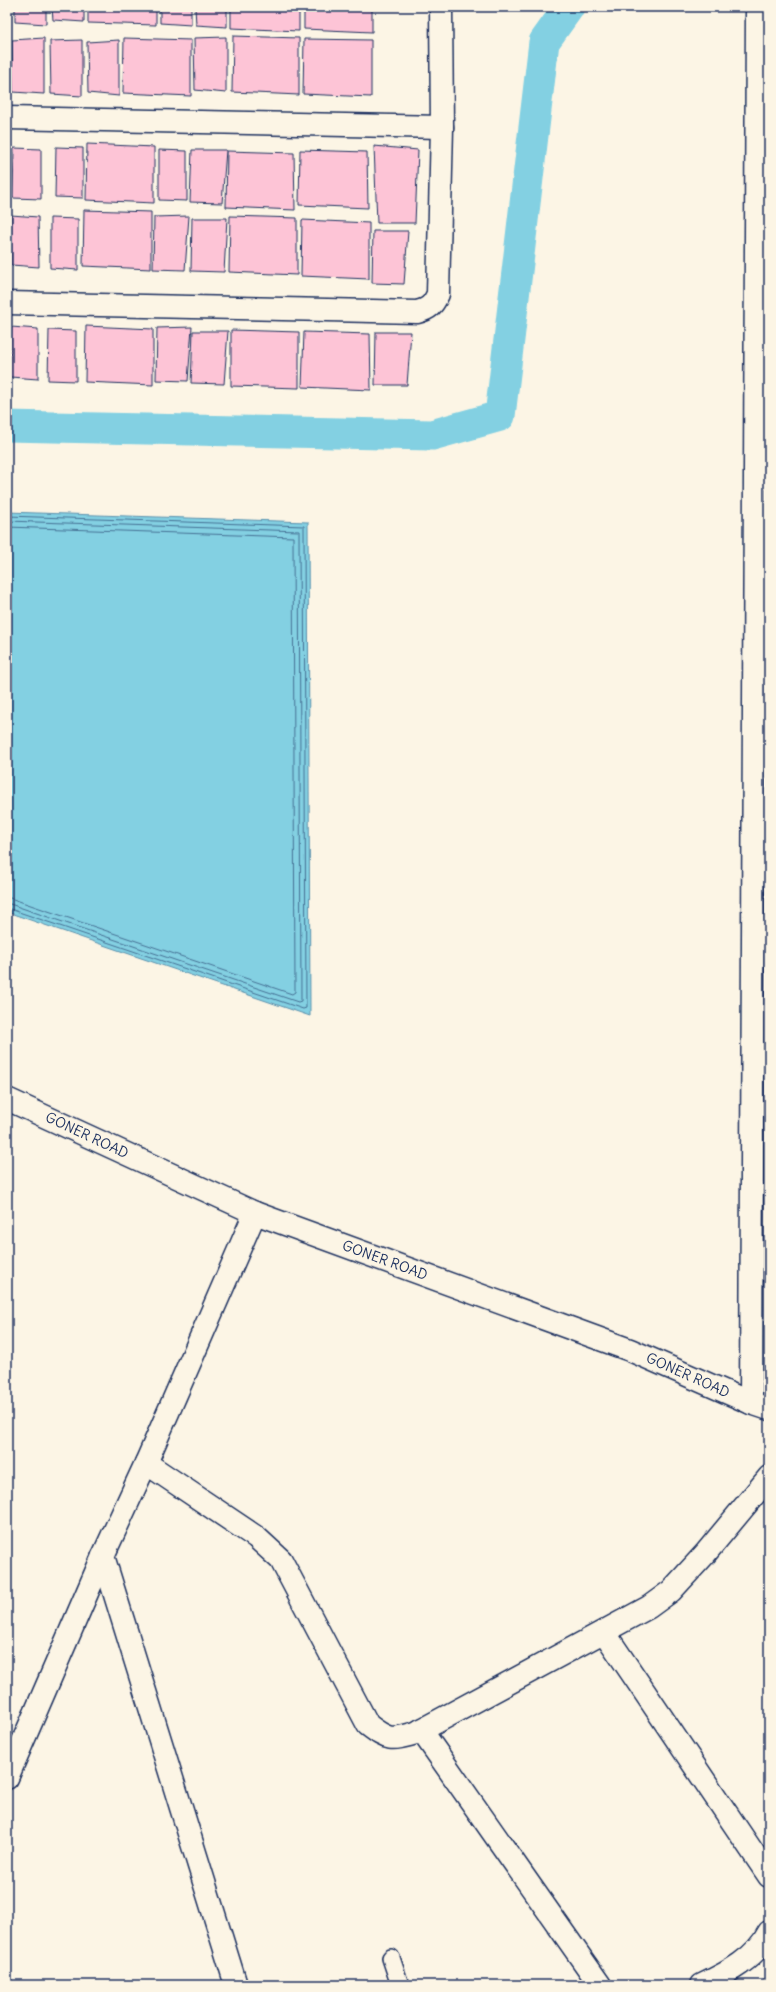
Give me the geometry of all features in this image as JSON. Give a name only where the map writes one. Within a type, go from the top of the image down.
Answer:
[{"type":"street","points":[[7,303],[418,312],[429,309],[434,303],[438,294],[442,127],[441,7]]},
{"type":"street","points":[[757,10],[762,493],[760,1406]]},
{"type":"street","points":[[7,118],[442,127]]},
{"type":"street","name":"GONER ROAD","points":[[7,1099],[255,1213],[630,1350],[760,1406]]},
{"type":"street","points":[[7,1778],[103,1556],[146,1463],[255,1213]]},
{"type":"street","points":[[146,1463],[256,1537],[281,1560],[368,1725],[382,1736],[394,1739],[421,1730],[649,1608],[671,1591],[705,1554],[769,1477]]},
{"type":"street","points":[[103,1556],[236,1985]]},
{"type":"street","points":[[604,1632],[769,1876]]},
{"type":"street","points":[[421,1730],[600,1985]]},
{"type":"street","points":[[702,1985],[730,1972],[763,1944],[769,1932]]},
{"type":"lane","points":[[390,1958],[400,1985]]},
{"type":"water","points":[[7,512],[308,522],[310,1016],[7,912]]},
{"type":"building","points":[[7,7],[10,7],[10,28],[7,28]]},
{"type":"building","points":[[15,7],[46,7],[46,24],[15,22]]},
{"type":"building","points":[[52,7],[84,7],[84,22],[53,20]]},
{"type":"building","points":[[88,7],[156,7],[156,25],[88,23]]},
{"type":"building","points":[[160,7],[191,7],[191,25],[160,23]]},
{"type":"building","points":[[195,7],[227,7],[227,27],[196,25]]},
{"type":"building","points":[[231,7],[299,7],[299,31],[231,28]]},
{"type":"building","points":[[304,7],[372,7],[372,32],[304,29]]},
{"type":"building","points":[[233,36],[299,38],[299,95],[232,92]]},
{"type":"building","points":[[226,37],[226,93],[195,90],[194,38]]},
{"type":"building","points":[[44,38],[44,94],[13,92],[12,40]]},
{"type":"building","points":[[124,38],[191,40],[191,96],[123,93]]},
{"type":"building","points":[[304,39],[371,40],[371,97],[303,94]]},
{"type":"building","points":[[82,40],[82,96],[51,94],[50,41]]},
{"type":"building","points":[[119,40],[119,96],[88,93],[87,42]]},
{"type":"building","points":[[87,144],[154,147],[154,203],[86,200]]},
{"type":"building","points":[[374,146],[418,150],[415,223],[377,223]]},
{"type":"building","points":[[56,147],[83,148],[83,198],[55,197]]},
{"type":"building","points":[[14,148],[41,149],[41,199],[13,198]]},
{"type":"building","points":[[159,150],[187,151],[187,201],[159,200]]},
{"type":"building","points":[[192,150],[226,150],[222,203],[190,202]]},
{"type":"building","points":[[300,150],[367,152],[368,208],[299,205]]},
{"type":"building","points":[[227,151],[294,153],[295,210],[226,207]]},
{"type":"building","points":[[84,210],[151,212],[151,269],[83,266]]},
{"type":"building","points":[[11,215],[38,217],[39,267],[11,265]]},
{"type":"building","points":[[189,216],[185,270],[153,269],[154,217]]},
{"type":"building","points":[[230,216],[297,218],[297,275],[229,272]]},
{"type":"building","points":[[50,218],[78,219],[78,270],[50,268]]},
{"type":"building","points":[[192,218],[227,218],[224,272],[191,271]]},
{"type":"building","points":[[302,220],[369,223],[369,279],[301,276]]},
{"type":"building","points":[[373,231],[408,231],[404,284],[372,283]]},
{"type":"building","points":[[86,326],[153,329],[153,385],[85,382]]},
{"type":"building","points":[[11,327],[38,329],[38,379],[10,377]]},
{"type":"building","points":[[192,327],[188,381],[156,380],[157,328]]},
{"type":"building","points":[[49,330],[76,331],[76,381],[48,380]]},
{"type":"building","points":[[231,330],[299,332],[299,388],[231,386]]},
{"type":"building","points":[[193,331],[228,331],[224,384],[191,383]]},
{"type":"building","points":[[304,332],[370,334],[371,390],[302,387]]},
{"type":"building","points":[[376,332],[411,332],[407,385],[375,385]]},
{"type":"waterway","points":[[7,426],[432,435],[500,416],[544,42],[569,7]]}]
